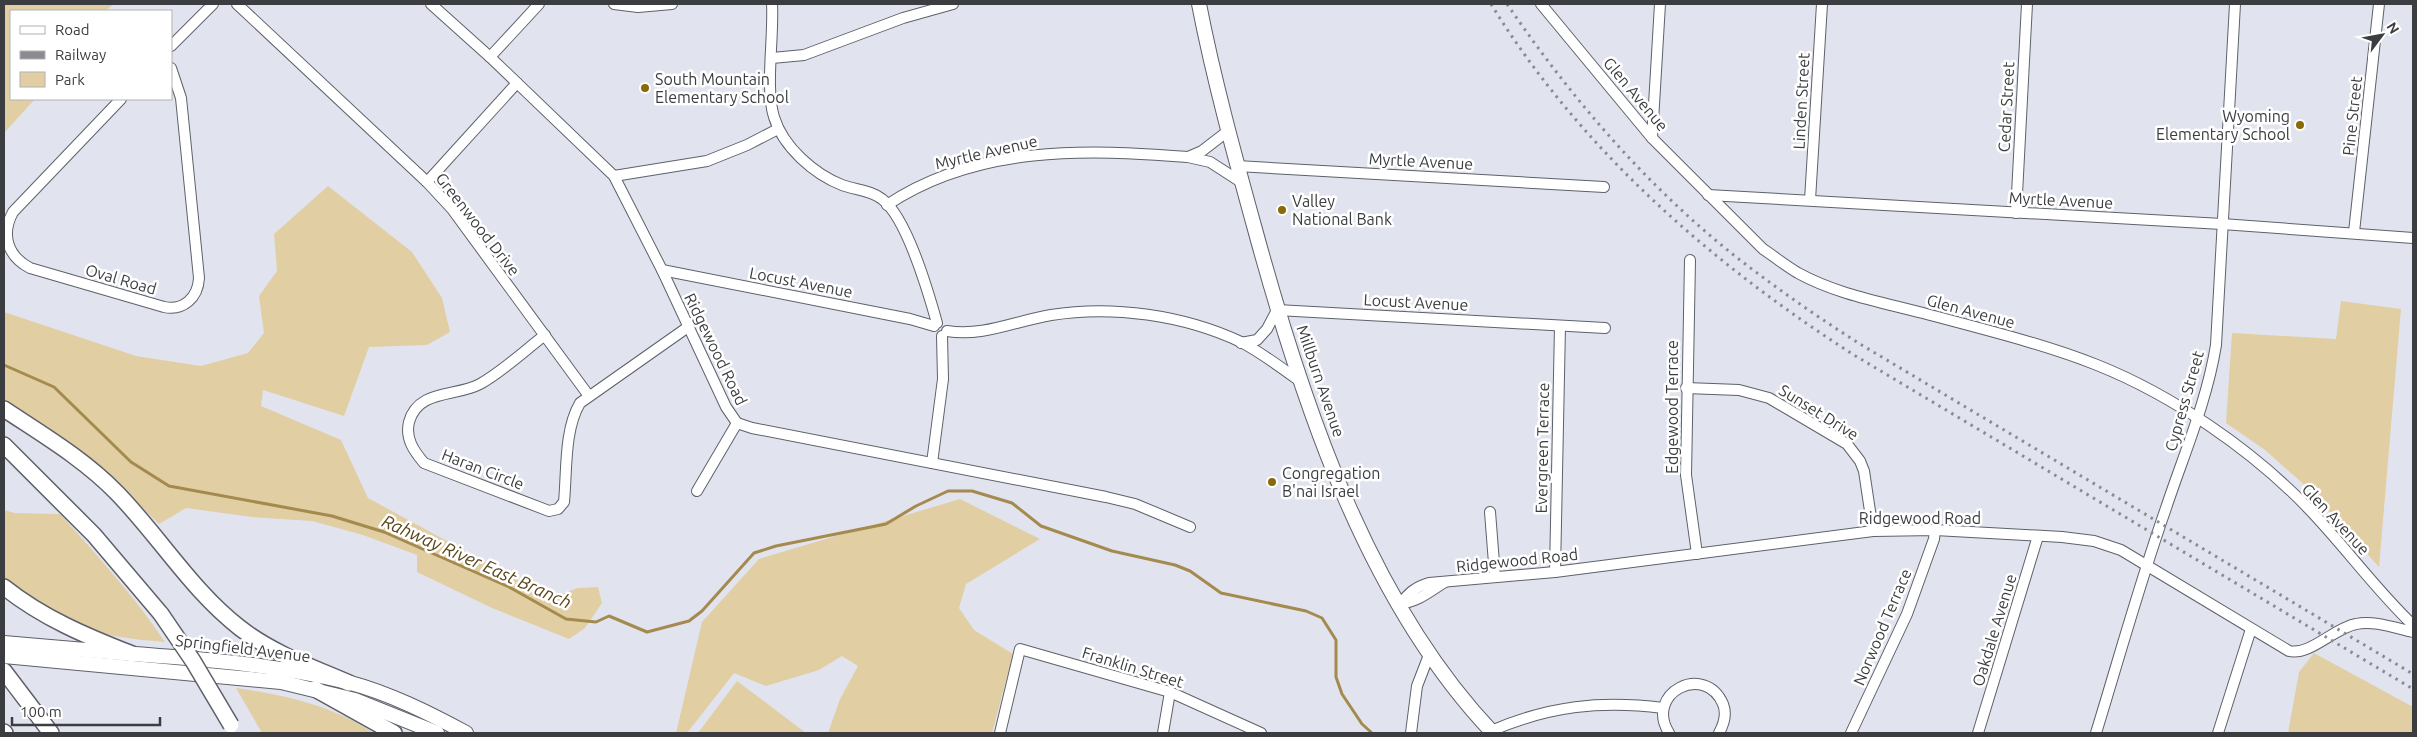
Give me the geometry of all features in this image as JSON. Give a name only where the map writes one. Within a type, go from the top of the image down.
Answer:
[{"type":"highway","points":[[4,409],[77,457],[105,481],[213,603],[240,628],[275,650],[349,683]]},
{"type":"highway","points":[[4,445],[94,535],[160,614],[193,661],[234,731]]},
{"type":"highway","points":[[4,587],[37,611],[63,626],[132,654]]},
{"type":"highway","points":[[4,671],[51,733]]},
{"type":"highway","points":[[316,689],[394,733]]},
{"type":"main road","name":"Millburn Avenue","points":[[1200,9],[1241,182],[1278,310],[1338,482],[1365,542],[1429,655],[1449,684],[1492,732]]},
{"type":"main road","name":"Springfield Avenue","points":[[8,643],[258,665],[349,683],[400,701],[466,733]]},
{"type":"main road","name":"Springfield Avenue","points":[[4,656],[245,678],[316,689],[372,705],[437,733]]},
{"type":"street","points":[[172,45],[213,4]]},
{"type":"street","name":"Greenwood Drive","points":[[237,4],[427,182],[452,210],[589,396]]},
{"type":"street","name":"Ridgewood Road","points":[[431,4],[587,147],[614,176],[662,270],[726,407],[737,423],[762,430],[1135,504],[1190,527]]},
{"type":"street","points":[[490,57],[539,4]]},
{"type":"street","points":[[614,4],[638,7],[672,4]]},
{"type":"street","points":[[772,4],[771,98],[778,129],[802,158],[820,173],[844,186],[874,195],[887,205],[907,238],[935,324],[944,323],[943,379],[932,463]]},
{"type":"street","points":[[772,58],[804,55],[903,18],[953,4]]},
{"type":"street","points":[[1189,4],[1200,9]]},
{"type":"street","name":"Glen Avenue","points":[[1541,4],[1652,138],[1763,248],[1812,280],[1845,292],[2038,344],[2135,382],[2197,418],[2243,450],[2306,506],[2413,625]]},
{"type":"street","points":[[1652,138],[1660,4]]},
{"type":"street","name":"Linden Street","points":[[1810,200],[1822,4]]},
{"type":"street","name":"Cedar Street","points":[[2016,213],[2027,4]]},
{"type":"street","name":"Cypress Street","points":[[2096,733],[2165,510],[2210,378],[2216,345],[2235,4]]},
{"type":"street","name":"Pine Street","points":[[2354,232],[2379,4]]},
{"type":"street","name":"Oval Road","points":[[120,100],[13,212],[7,226],[7,242],[17,259],[30,268],[164,307],[178,307],[193,298],[197,290],[199,278],[181,98],[172,71]]},
{"type":"street","points":[[427,182],[517,83]]},
{"type":"street","points":[[614,176],[707,161],[747,145],[778,129]]},
{"type":"street","points":[[1188,157],[1202,151],[1228,131]]},
{"type":"street","name":"Myrtle Avenue","points":[[887,205],[931,180],[996,162],[1035,154],[1123,152],[1188,157],[1216,165],[1241,182]]},
{"type":"street","name":"Myrtle Avenue","points":[[1237,166],[1604,187]]},
{"type":"street","name":"Myrtle Avenue","points":[[1708,195],[2354,232],[2413,238]]},
{"type":"street","name":"Edgewood Terrace","points":[[1690,260],[1686,388],[1686,475],[1696,554]]},
{"type":"street","name":"Locust Avenue","points":[[662,270],[935,324]]},
{"type":"street","points":[[1241,342],[1257,340],[1267,329],[1278,310]]},
{"type":"street","name":"Locust Avenue","points":[[1278,310],[1605,328]]},
{"type":"street","points":[[944,333],[975,334],[1054,315],[1091,312],[1130,313],[1165,318],[1201,327],[1241,342],[1302,382]]},
{"type":"street","points":[[589,396],[688,326]]},
{"type":"street","name":"Evergreen Terrace","points":[[1555,572],[1560,326]]},
{"type":"street","name":"Haran Circle","points":[[544,335],[480,384],[464,390],[438,395],[419,404],[412,413],[409,424],[412,448],[424,463],[549,511],[558,508],[564,502],[573,414],[580,403],[589,396]]},
{"type":"street","name":"Sunset Drive","points":[[1686,388],[1739,390],[1769,398],[1847,444],[1860,461],[1864,471],[1873,531]]},
{"type":"street","points":[[697,491],[737,423]]},
{"type":"street","points":[[1490,512],[1495,576]]},
{"type":"street","name":"Ridgewood Road","points":[[1400,604],[1416,601],[1430,594],[1445,582],[1555,572],[1873,531],[1934,530],[2094,541],[2120,550],[2251,629],[2295,653],[2301,652],[2345,627],[2355,624],[2373,624],[2413,632]]},
{"type":"street","name":"Norwood Terrace","points":[[1851,733],[1907,614],[1934,540],[1934,530]]},
{"type":"street","name":"Oakdale Avenue","points":[[1978,733],[2038,536]]},
{"type":"street","points":[[2218,733],[2251,629]]},
{"type":"street","name":"Franklin Street","points":[[1000,733],[1020,649],[1170,692],[1261,733]]},
{"type":"street","points":[[1411,733],[1417,686],[1429,655]]},
{"type":"street","points":[[1669,733],[1664,722],[1664,708],[1672,692],[1683,686],[1696,684],[1708,687],[1718,696],[1724,707],[1724,720],[1719,733]]},
{"type":"street","points":[[1163,733],[1170,692]]},
{"type":"street","points":[[1492,732],[1534,714],[1575,706],[1612,703],[1664,708]]},
{"type":"green space","points":[[4,4],[114,4],[106,10],[10,10],[10,100],[34,100],[4,133]]},
{"type":"green space","points":[[328,186],[412,252],[442,298],[450,332],[427,345],[369,347],[344,416],[263,390],[261,406],[341,440],[368,498],[551,598],[578,588],[598,587],[602,603],[585,628],[569,639],[492,608],[417,572],[417,555],[363,535],[312,521],[252,517],[186,508],[159,524],[125,491],[62,438],[4,400],[4,312],[136,356],[201,366],[248,353],[264,333],[259,296],[277,271],[274,234]]},
{"type":"green space","points":[[2341,301],[2401,309],[2379,567],[2309,489],[2265,450],[2226,423],[2232,333],[2336,339]]},
{"type":"green space","points":[[960,499],[1040,539],[966,584],[959,608],[974,630],[1013,654],[992,733],[828,733],[840,699],[858,666],[842,656],[819,670],[766,686],[734,673],[687,733],[676,733],[702,622],[759,559]]},
{"type":"green space","points":[[4,510],[15,513],[60,514],[128,592],[165,642],[117,636],[81,628],[36,603],[11,584],[4,578]]},
{"type":"green space","points":[[2314,653],[2413,707],[2413,733],[2288,733],[2299,672]]},
{"type":"green space","points":[[737,681],[806,733],[698,733]]},
{"type":"green space","points":[[236,688],[290,698],[324,708],[357,723],[373,733],[262,733]]},
{"type":"waterway","name":"Rahway River East Branch","points":[[4,365],[54,387],[131,462],[169,486],[332,516],[384,532],[509,587],[566,619],[596,622],[609,616],[647,632],[689,621],[702,611],[754,553],[776,546],[886,524],[916,506],[948,491],[972,491],[1012,503],[1041,526],[1112,551],[1175,565],[1190,571],[1221,593],[1306,611],[1322,618],[1336,640],[1336,677],[1342,694],[1362,724],[1372,733]]},
{"type":"railway","points":[[1491,4],[1526,57],[1565,107],[1608,155],[1653,200],[1700,242],[1801,320],[1854,355],[2413,689]]},
{"type":"railway","points":[[1507,4],[1558,74],[1613,141],[1674,203],[1706,232],[1769,282],[1860,344],[2413,674]]},
{"type":"place","name":"South Mountain Elementary School","points":[[645,88]]},
{"type":"place","name":"Wyoming Elementary School","points":[[2300,125]]},
{"type":"place","name":"Valley National Bank","points":[[1282,210]]},
{"type":"place","name":"Congregation B'nai Israel","points":[[1272,482]]}]
